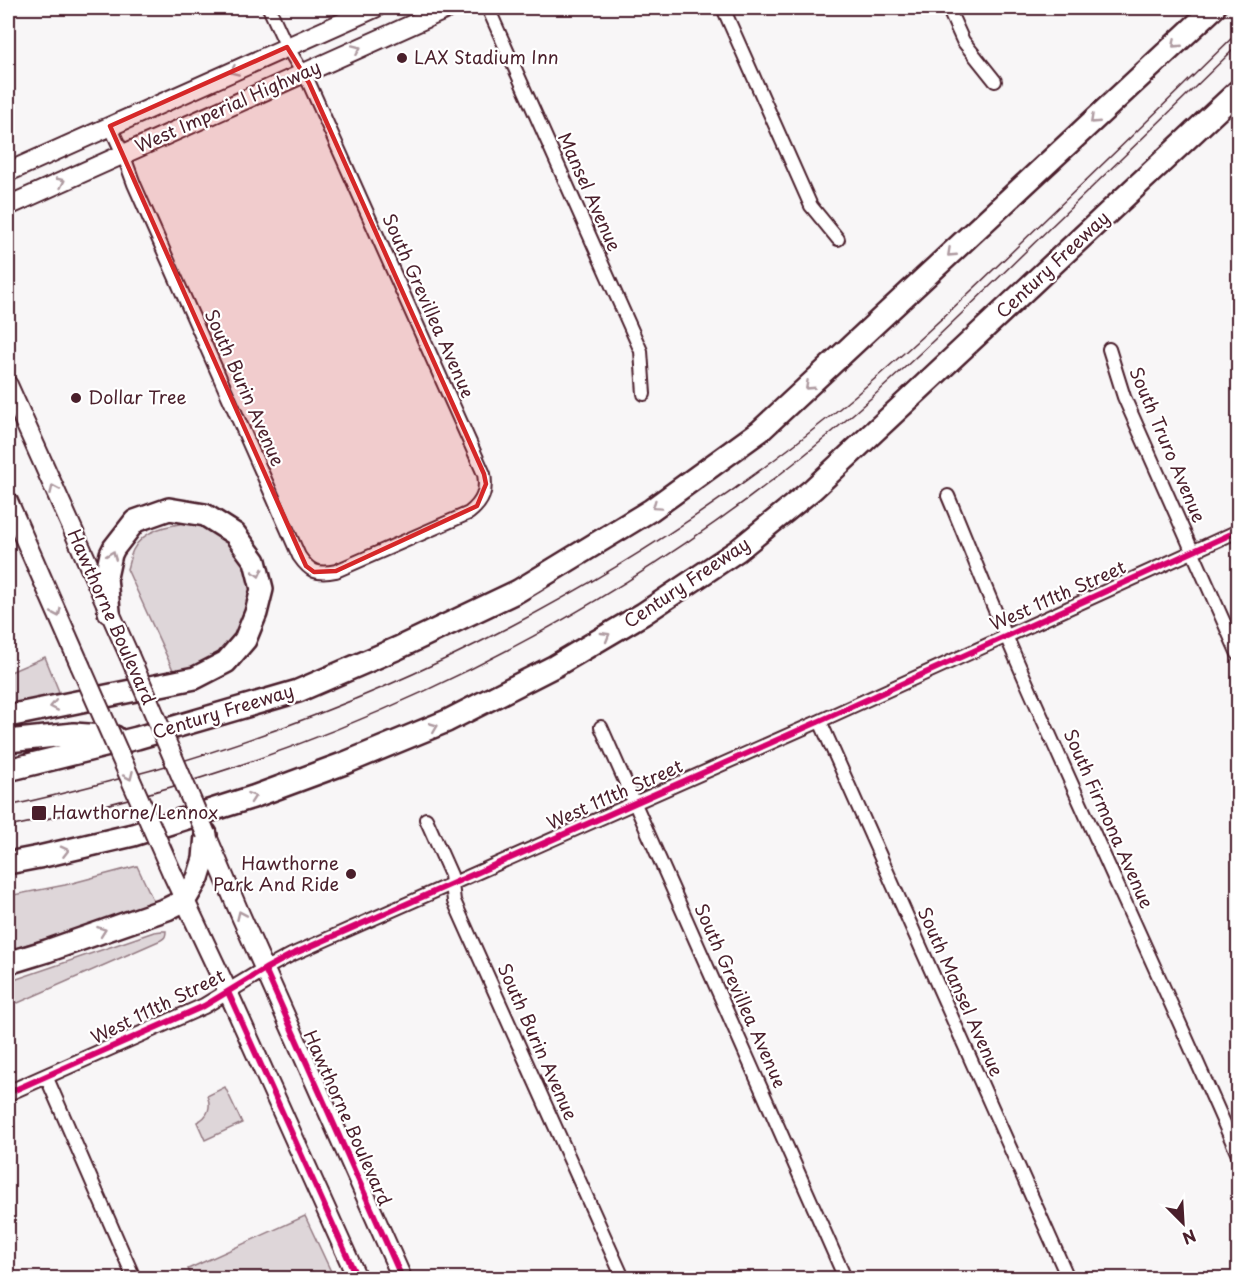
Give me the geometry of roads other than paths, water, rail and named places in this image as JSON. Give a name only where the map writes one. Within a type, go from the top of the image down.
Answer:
[{"type":"highway","name":"Century Freeway","points":[[8,770],[137,738],[298,690],[398,648],[518,591],[651,510],[760,431],[1214,8]]},
{"type":"highway","name":"Century Freeway","points":[[8,863],[133,835],[253,797],[345,763],[447,721],[555,666],[643,614],[737,552],[813,489],[1237,93]]},
{"type":"highway","points":[[8,716],[195,678],[226,662],[245,640],[256,613],[262,588],[255,561],[235,534],[205,515],[169,509],[135,521],[114,548],[106,577],[109,612]]},
{"type":"highway","points":[[8,741],[74,734],[137,738]]},
{"type":"highway","points":[[8,963],[167,909],[185,900],[210,857],[206,834]]},
{"type":"main road","name":"West Imperial Highway","points":[[8,172],[375,8]]},
{"type":"main road","name":"West Imperial Highway","points":[[8,206],[449,8]]},
{"type":"main road","name":"Hawthorne Boulevard","points":[[8,385],[206,834]]},
{"type":"main road","points":[[8,501],[172,873],[357,1278]]},
{"type":"main road","name":"Hawthorne Boulevard","points":[[210,857],[265,969],[402,1278]]},
{"type":"street","name":"South Grevillea Avenue","points":[[269,8],[287,47],[309,83],[486,484],[483,496],[469,513],[403,542]]},
{"type":"street","name":"Mansel Avenue","points":[[488,8],[641,351],[644,394]]},
{"type":"street","points":[[723,8],[811,206],[838,239]]},
{"type":"street","points":[[948,8],[963,40],[995,81]]},
{"type":"street","name":"South Burin Avenue","points":[[110,126],[299,556],[306,566],[314,572],[325,574],[403,542]]},
{"type":"street","name":"South Truro Avenue","points":[[1109,349],[1124,397],[1239,654]]},
{"type":"street","name":"South Firmona Avenue","points":[[948,496],[1006,636],[1239,1155]]},
{"type":"street","name":"West 111th Street","points":[[8,1093],[204,1006],[291,955],[820,721],[1239,531]]},
{"type":"street","name":"South Mansel Avenue","points":[[820,721],[1068,1278]]},
{"type":"street","name":"South Grevillea Avenue","points":[[601,727],[845,1278]]},
{"type":"street","name":"South Burin Avenue","points":[[426,819],[451,875],[454,901],[623,1278]]},
{"type":"street","points":[[46,1076],[134,1278]]},
{"type":"tram line","points":[[8,806],[152,770],[244,741],[335,707],[423,669],[595,580],[677,528],[756,473],[833,414],[928,331],[997,266],[1238,32]]},
{"type":"tram line","points":[[8,827],[114,803],[219,772],[322,735],[422,692],[520,644],[614,589],[705,529],[793,464],[853,414],[940,335],[1238,45]]},
{"type":"place","name":"LAX Stadium Inn","points":[[402,58]]},
{"type":"place","name":"Dollar Tree","points":[[76,398]]},
{"type":"place","name":"Hawthorne/Lennox","points":[[39,813]]},
{"type":"place","name":"Hawthorne Park And Ride","points":[[351,874]]}]
